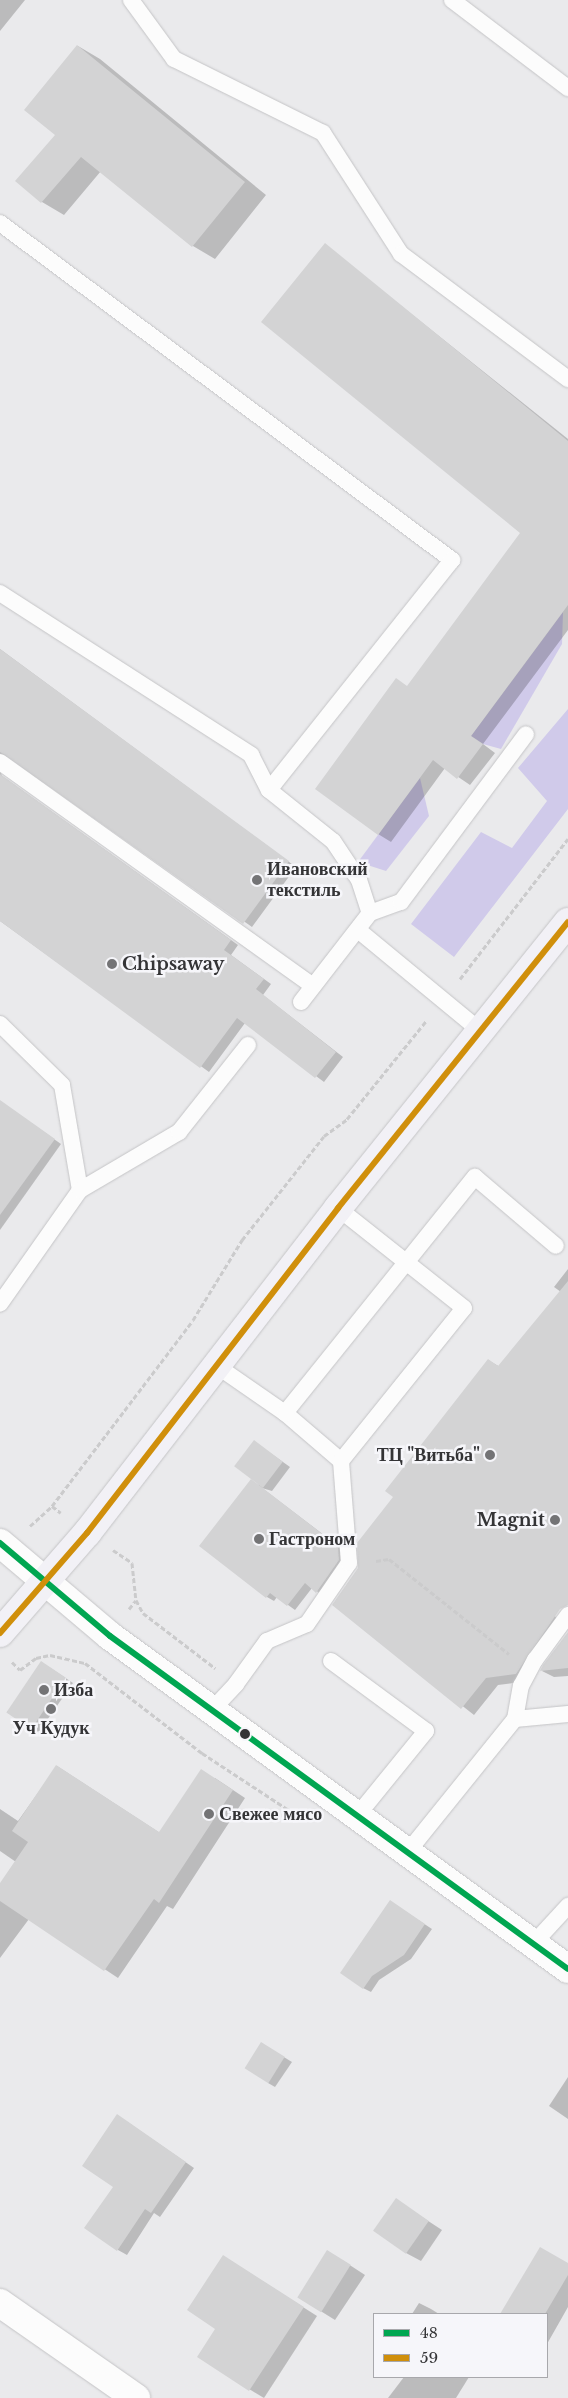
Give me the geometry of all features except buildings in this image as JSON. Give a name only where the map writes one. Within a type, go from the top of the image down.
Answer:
[{"type":"main road","points":[[3,1645],[42,1581],[87,1533],[478,1029],[568,922]]},
{"type":"street","points":[[4,1546],[42,1581],[211,1711],[406,1854],[568,1969]]},
{"type":"street","points":[[0,2303],[136,2398]]},
{"type":"lane","points":[[131,0],[174,59],[323,133],[401,254],[568,379]]},
{"type":"lane","points":[[452,0],[568,88]]},
{"type":"lane","points":[[0,223],[452,560],[269,790]]},
{"type":"lane","points":[[0,593],[251,755],[269,790],[333,841],[359,880],[370,913]]},
{"type":"lane","points":[[301,1002],[370,913],[401,902],[526,734]]},
{"type":"lane","points":[[0,762],[313,986]]},
{"type":"lane","points":[[358,930],[478,1029]]},
{"type":"lane","points":[[0,1024],[62,1085],[80,1190]]},
{"type":"lane","points":[[0,1304],[80,1190],[178,1132],[248,1045]]},
{"type":"lane","points":[[285,1414],[406,1261],[475,1178],[556,1246]]},
{"type":"lane","points":[[211,1711],[236,1684],[267,1641],[307,1624],[348,1563],[341,1461],[464,1308],[338,1208]]},
{"type":"lane","points":[[217,1366],[285,1414],[341,1461]]},
{"type":"lane","points":[[406,1854],[515,1718],[520,1686],[529,1670],[568,1615]]},
{"type":"lane","points":[[331,1661],[426,1732],[356,1817]]},
{"type":"lane","points":[[515,1718],[568,1714]]},
{"type":"lane","points":[[533,1944],[568,1906]]},
{"type":"path","points":[[4,1546],[52,1506],[193,1320],[242,1240],[324,1136],[347,1119],[443,1001],[568,839]]},
{"type":"path","points":[[52,1506],[87,1533],[132,1563],[136,1600],[143,1613],[236,1684]]},
{"type":"path","points":[[348,1563],[389,1559],[529,1670]]},
{"type":"path","points":[[3,1645],[20,1670],[36,1658],[50,1655],[85,1663],[202,1753],[308,1823]]},
{"type":"shaded area","points":[[563,612],[562,644],[501,749],[483,744],[471,736]]},
{"type":"shaded area","points":[[568,709],[568,809],[454,957],[411,924],[481,832],[512,848],[547,801],[518,768]]},
{"type":"shaded area","points":[[420,778],[429,816],[386,871],[358,862]]},
{"type":"transit line","name":"59","points":[[0,1633],[87,1533],[338,1208],[568,922]]},
{"type":"transit line","name":"48","points":[[0,1543],[110,1636],[568,1969]]},
{"type":"place","name":"Ивановский текстиль","points":[[257,880]]},
{"type":"place","name":"Chipsaway","points":[[112,964]]},
{"type":"place","name":"ТЦ \"Витьба\"","points":[[490,1455]]},
{"type":"place","name":"Magnit","points":[[555,1520]]},
{"type":"place","name":"Гастроном","points":[[259,1539]]},
{"type":"place","name":"Изба","points":[[44,1690]]},
{"type":"place","name":"Уч Кудук","points":[[51,1709]]},
{"type":"place","name":"Свежее мясо","points":[[209,1814]]}]
